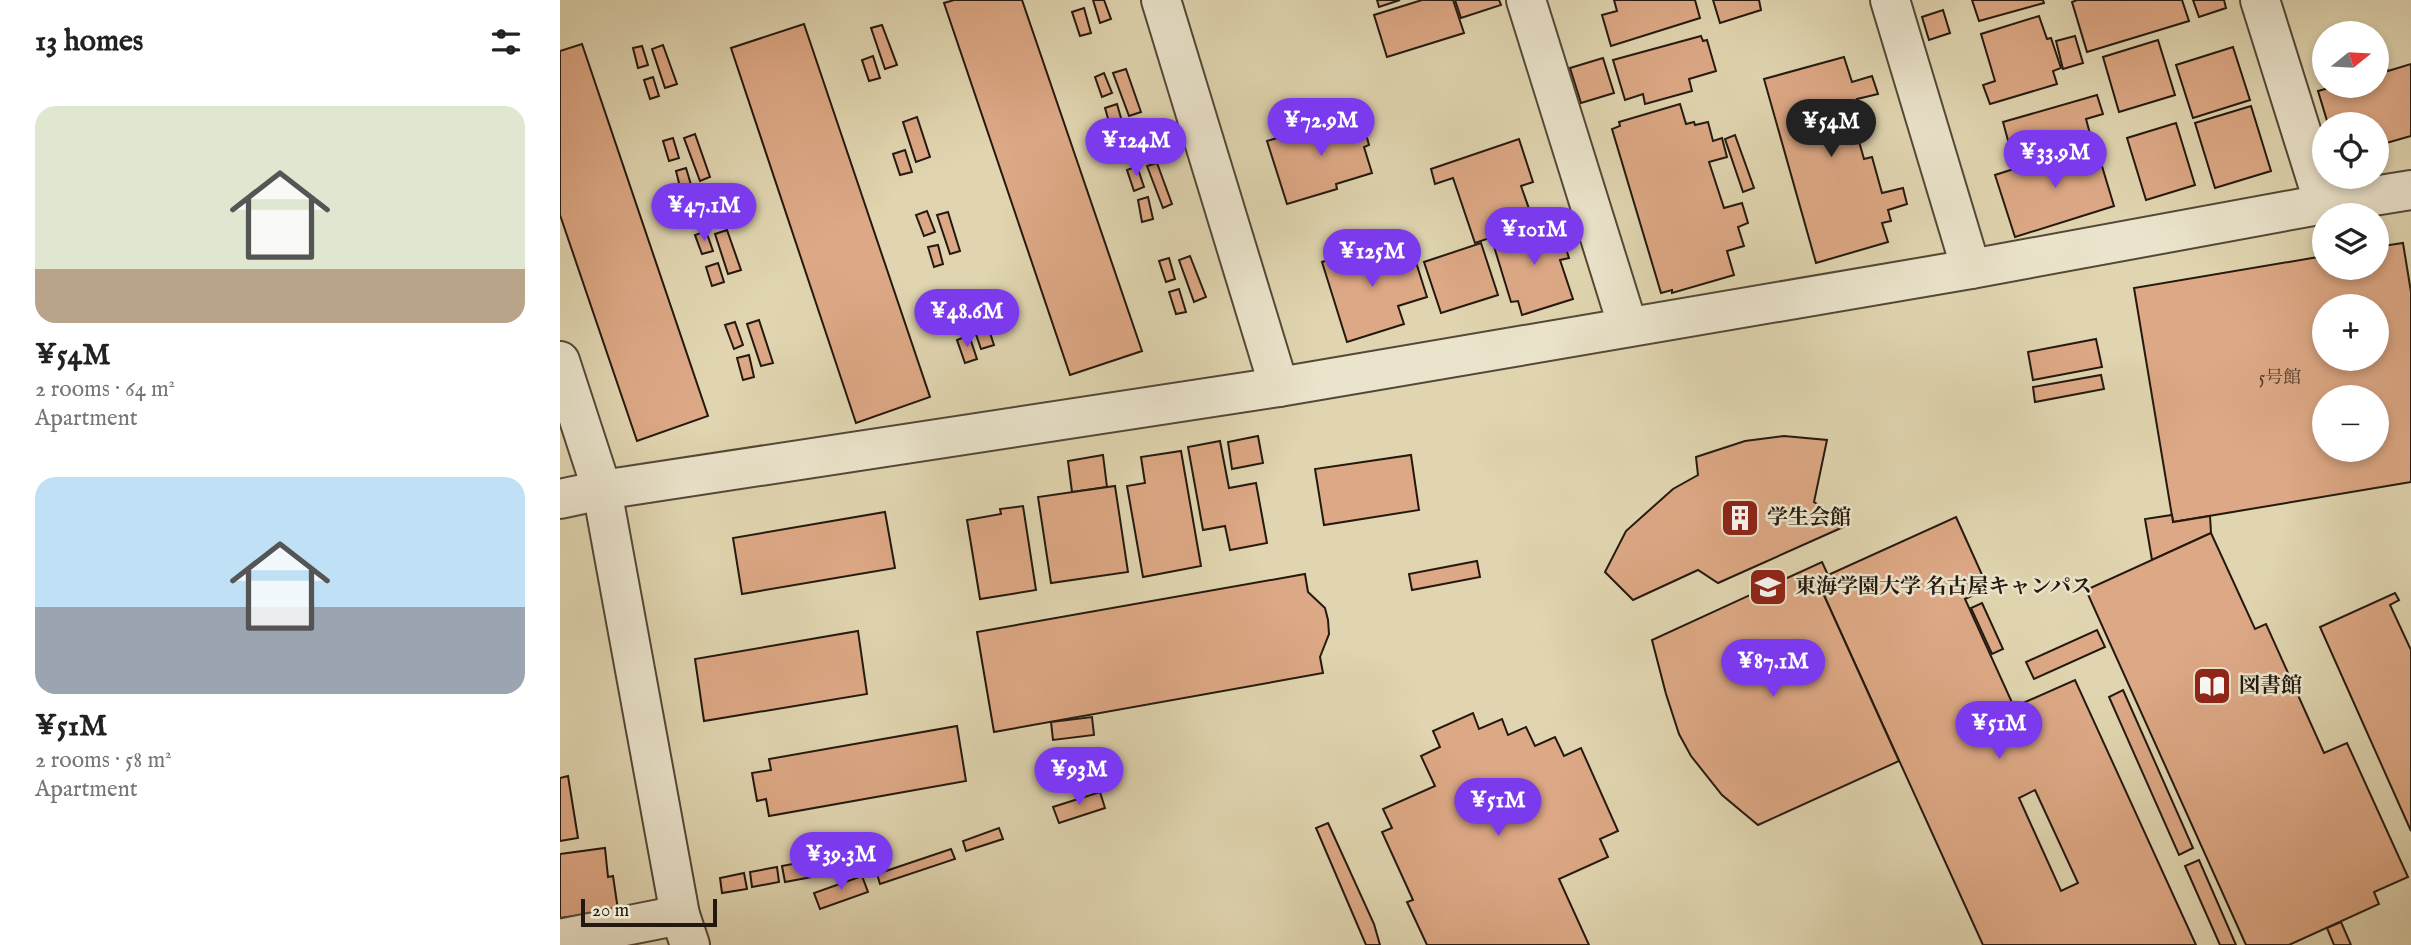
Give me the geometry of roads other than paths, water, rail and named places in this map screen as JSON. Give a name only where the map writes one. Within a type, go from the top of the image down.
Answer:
[{"type":"street","points":[[1161,0],[1279,387]]},
{"type":"street","points":[[1526,0],[1628,327]]},
{"type":"street","points":[[1889,0],[1972,269]]},
{"type":"street","points":[[2260,0],[2324,203]]},
{"type":"street","points":[[2331,203],[2411,191]]},
{"type":"street","points":[[560,499],[1279,387],[1972,269],[2312,206]]},
{"type":"street","points":[[560,361],[602,491],[685,930],[560,939]]},
{"type":"place","name":"学生会館","points":[[1740,518]]},
{"type":"place","name":"東海学園大学 名古屋キャンパス","points":[[1768,587]]},
{"type":"place","name":"図書館","points":[[2212,686]]}]
